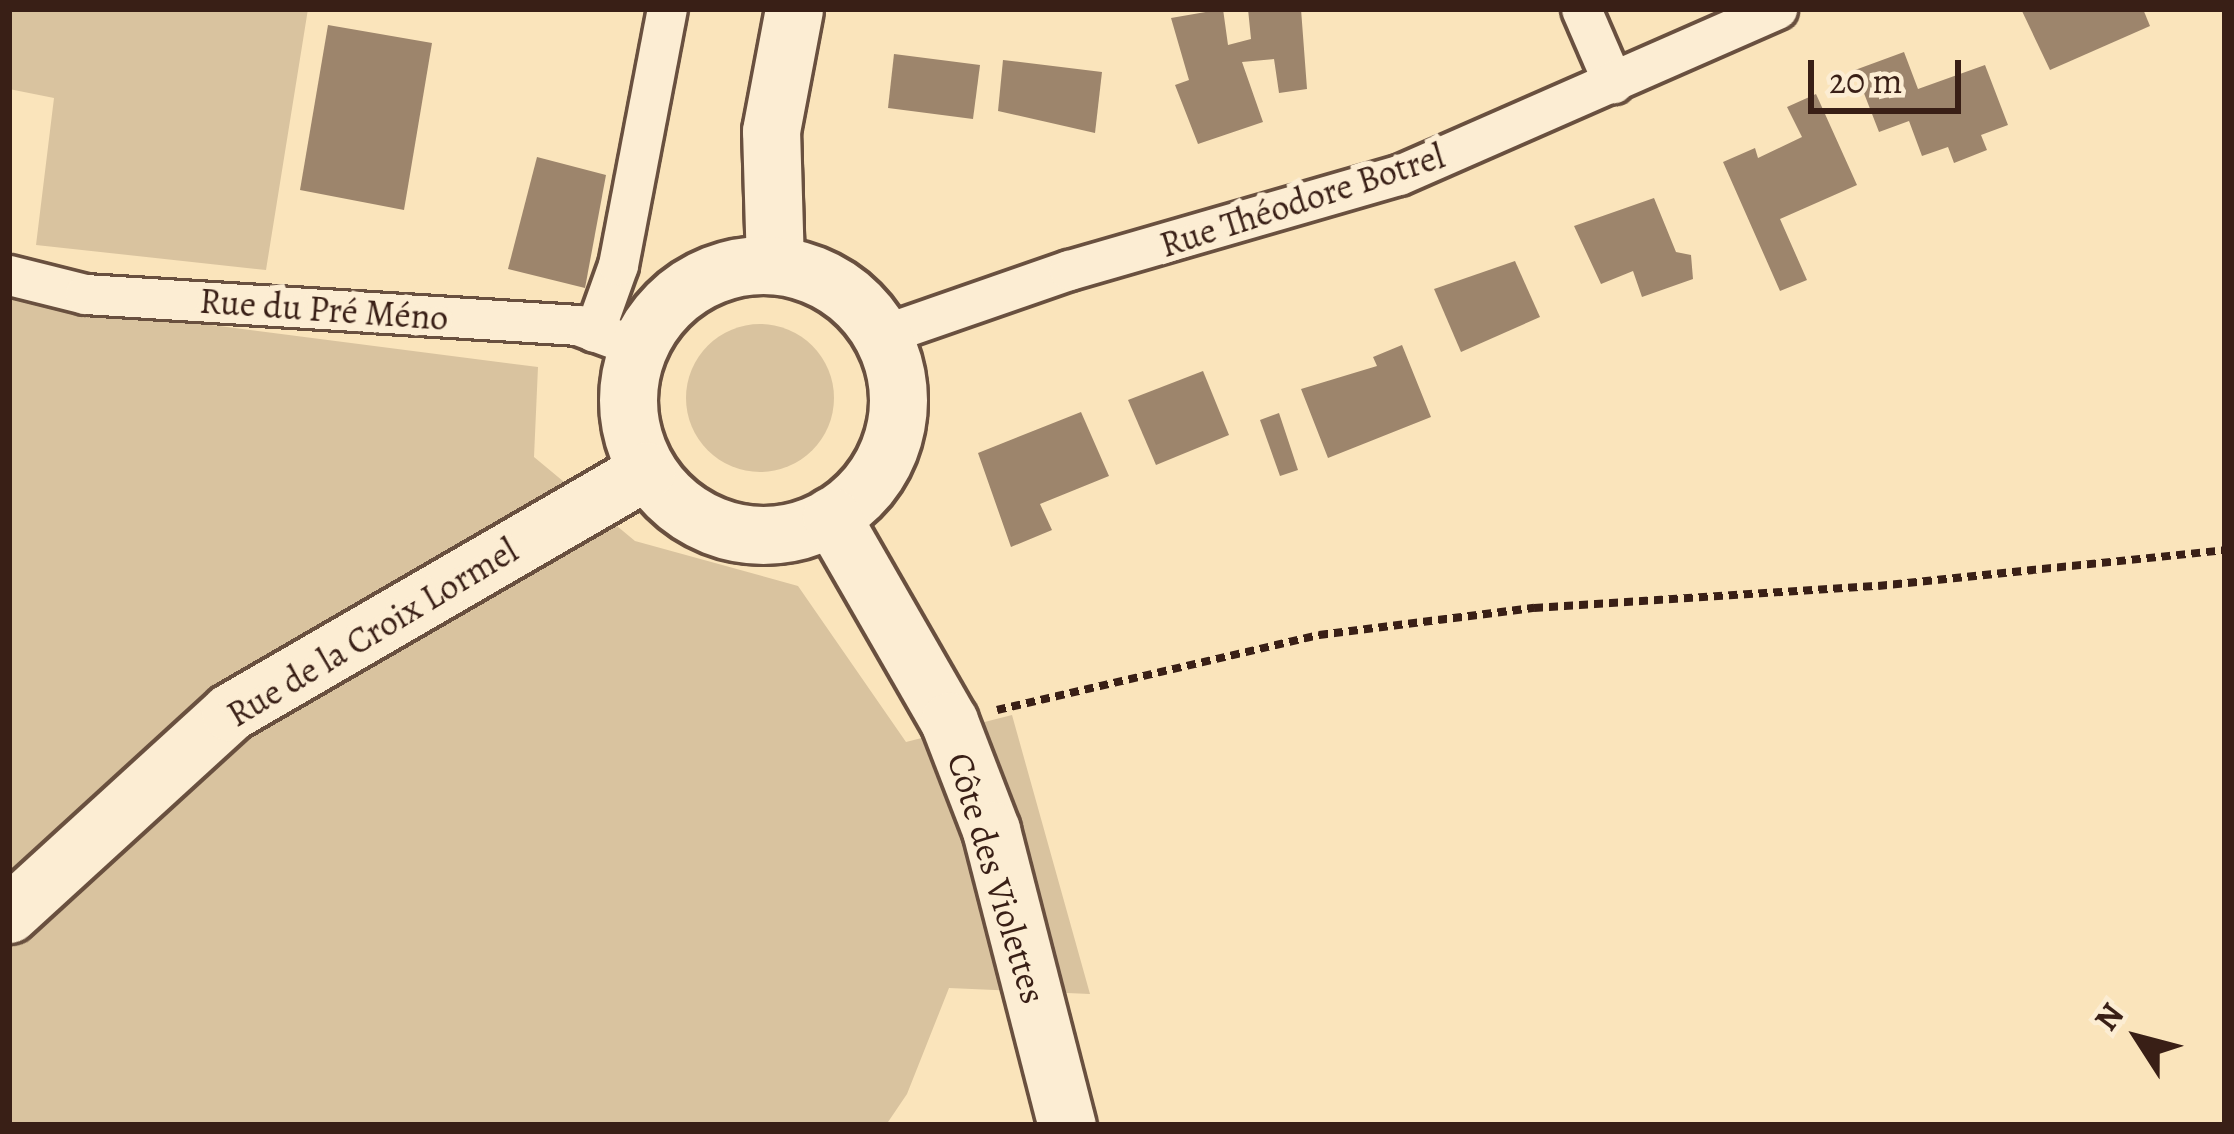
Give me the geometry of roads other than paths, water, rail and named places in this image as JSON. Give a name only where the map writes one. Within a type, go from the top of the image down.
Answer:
[{"type":"street","points":[[616,339],[656,315],[690,285],[731,268],[776,264],[818,276],[855,300],[882,335],[897,376],[897,419],[884,460],[859,496],[830,516],[782,534],[743,535],[673,503],[646,471],[630,431],[616,339],[618,266],[667,9]]},
{"type":"street","points":[[776,264],[771,130],[794,9]]},
{"type":"street","points":[[1580,9],[1613,83]]},
{"type":"street","name":"Rue Théodore Botrel","points":[[882,335],[1069,270],[1400,175],[1777,9]]},
{"type":"street","name":"Rue du Pré Méno","points":[[9,275],[85,294],[616,339]]},
{"type":"street","name":"Rue de la Croix Lormel","points":[[9,914],[230,712],[646,471]]},
{"type":"street","name":"Côte des Violettes","points":[[830,516],[949,721],[991,830],[1067,1125]]}]
